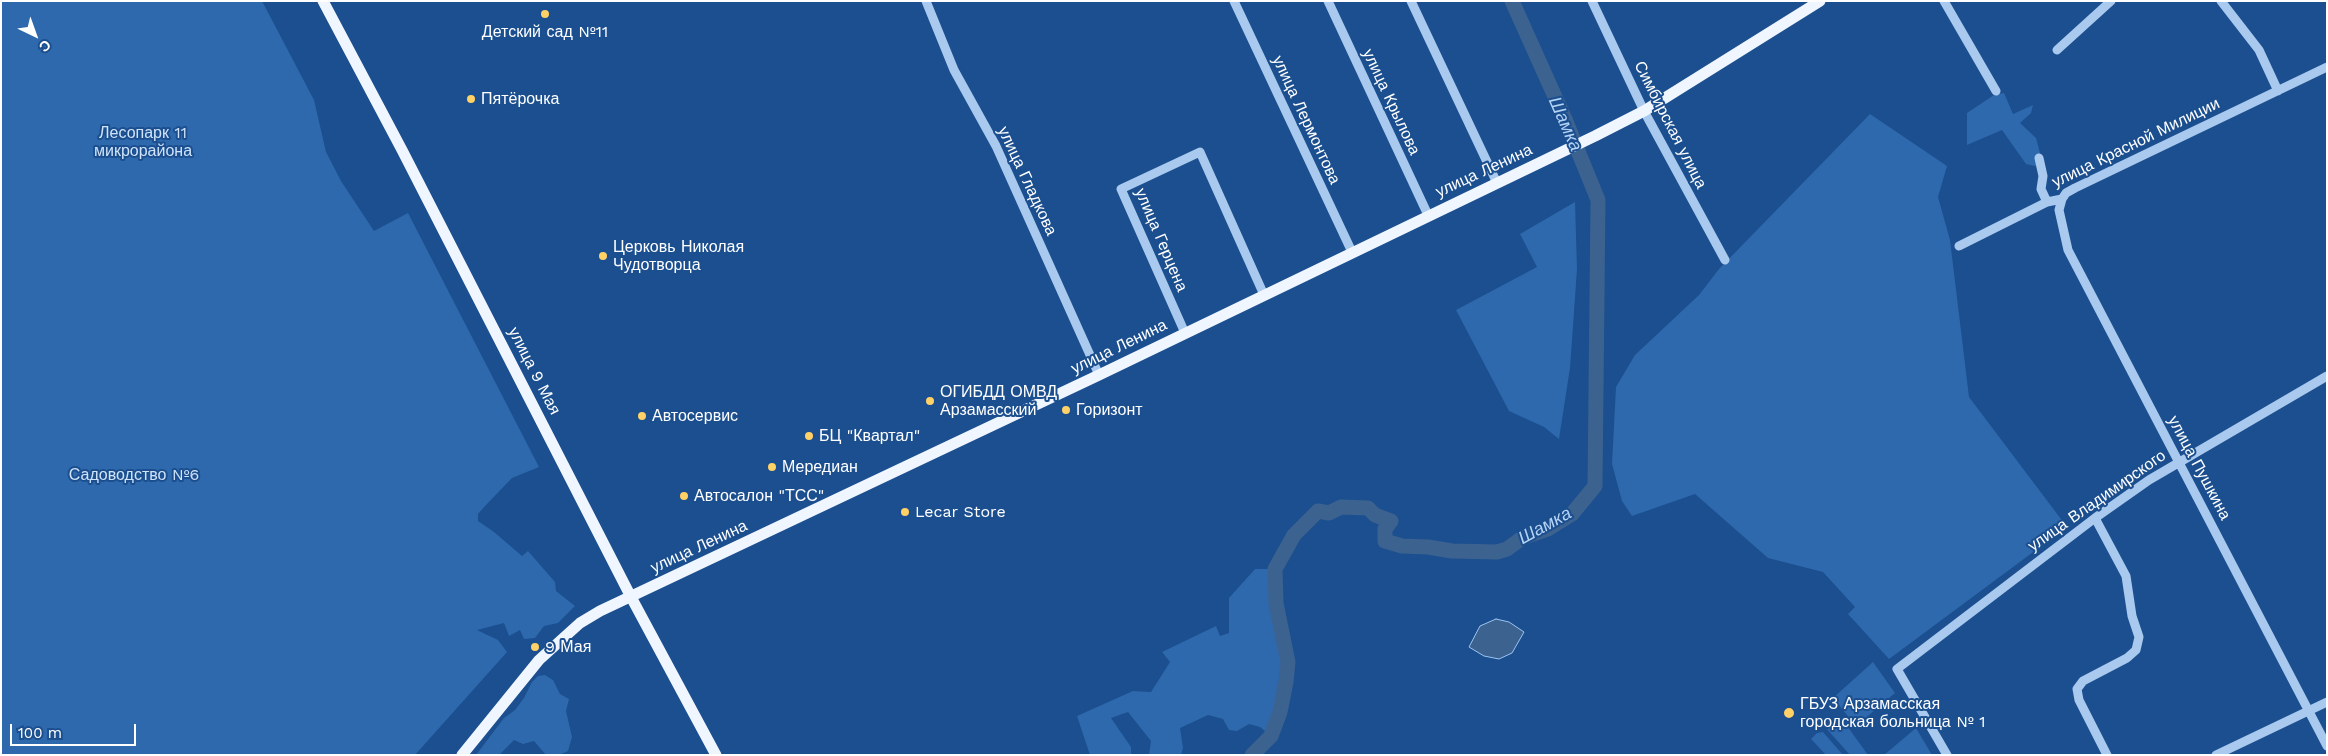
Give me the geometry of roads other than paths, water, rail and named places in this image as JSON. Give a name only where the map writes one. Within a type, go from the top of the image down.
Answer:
[{"type":"main road","name":"улица 9 Мая","points":[[323,1],[434,212],[631,597],[716,755]]},
{"type":"main road","name":"улица Ленина","points":[[462,755],[535,665],[558,641],[580,623],[1595,136],[1644,111],[1820,1]]},
{"type":"street","name":"улица Гладкова","points":[[926,1],[954,70],[996,146],[1099,375]]},
{"type":"street","name":"улица Лермонтова","points":[[1234,1],[1352,252]]},
{"type":"street","name":"улица Крылова","points":[[1328,1],[1428,215]]},
{"type":"street","points":[[1411,1],[1496,183]]},
{"type":"street","name":"Симбирская улица","points":[[1592,1],[1644,111],[1725,260]]},
{"type":"street","points":[[1944,1],[1996,91]]},
{"type":"street","points":[[2057,50],[2111,1]]},
{"type":"street","points":[[2221,1],[2259,50],[2278,91]]},
{"type":"street","name":"улица Красной Милиции","points":[[1959,246],[2047,202],[2062,199],[2066,192],[2327,67]]},
{"type":"street","name":"улица Герцена","points":[[1186,333],[1122,189],[1200,152],[1264,295]]},
{"type":"street","points":[[2039,158],[2043,176],[2040,189],[2047,202]]},
{"type":"street","name":"улица Пушкина","points":[[2062,199],[2059,210],[2068,250],[2327,746]]},
{"type":"street","name":"улица Владимирского","points":[[1947,755],[1897,669],[2095,518],[2178,462],[2327,376]]},
{"type":"street","points":[[2095,518],[2126,576],[2132,616],[2139,638],[2136,650],[2128,658],[2083,681],[2077,689],[2080,700],[2107,755]]},
{"type":"street","points":[[2216,755],[2327,702]]},
{"type":"waterway","name":"Шамка","points":[[1252,755],[1271,736],[1280,712],[1286,682],[1288,662],[1276,603],[1275,569],[1294,535],[1318,511],[1329,513],[1341,507],[1368,508],[1375,515],[1391,521],[1385,529],[1385,541],[1402,546],[1428,547],[1452,551],[1497,552],[1507,549],[1522,538],[1548,529],[1572,514],[1595,486],[1598,200],[1565,119],[1512,1]]},
{"type":"place","name":"Детский сад №11","points":[[545,14]]},
{"type":"place","name":"Пятёрочка","points":[[471,99]]},
{"type":"place","name":"Церковь Николая Чудотворца","points":[[603,256]]},
{"type":"place","name":"ОГИБДД ОМВД Арзамасский","points":[[930,401]]},
{"type":"place","name":"Горизонт","points":[[1066,410]]},
{"type":"place","name":"Автосервис","points":[[642,416]]},
{"type":"place","name":"БЦ \"Квартал\"","points":[[809,436]]},
{"type":"place","name":"Мередиан","points":[[772,467]]},
{"type":"place","name":"Автосалон \"ТСС\"","points":[[684,496]]},
{"type":"place","name":"Lecar Store","points":[[905,512]]},
{"type":"place","name":"9 Мая","points":[[535,647]]},
{"type":"place","name":"ГБУЗ Арзамасская городская больница № 1","points":[[1789,713]]},
{"type":"park label","name":"Лесопарк 11 микрорайона","points":[[143,142]]},
{"type":"park label","name":"Садоводство №6","points":[[134,475]]}]
